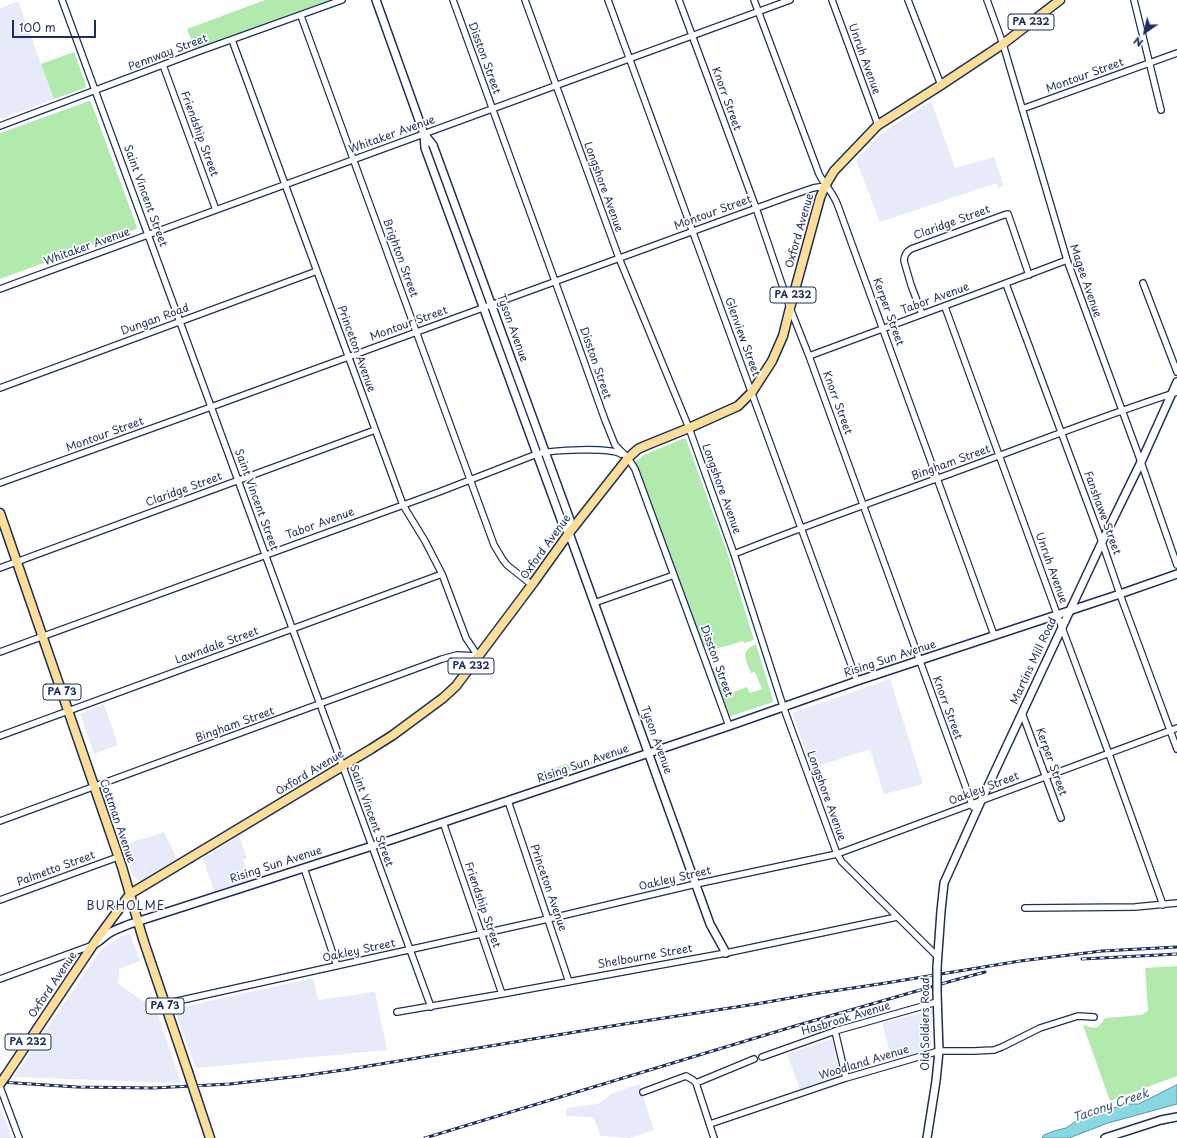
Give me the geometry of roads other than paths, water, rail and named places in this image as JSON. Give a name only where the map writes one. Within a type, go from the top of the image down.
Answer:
[{"type":"main road","name":"Oxford Avenue","points":[[1,1088],[5,1077],[93,944],[130,894],[393,735],[443,698],[456,686],[569,533],[628,458],[638,449],[738,406],[752,392],[772,361],[783,336],[820,198],[834,171],[878,125],[1003,44],[1060,0]]},
{"type":"main road","name":"Cottman Avenue","points":[[0,513],[118,857],[164,1004],[210,1138]]},
{"type":"street","name":"Saint Vincent Street","points":[[62,0],[431,1007]]},
{"type":"street","name":"Pennway Street","points":[[0,126],[342,0]]},
{"type":"street","name":"Tyson Avenue","points":[[376,0],[424,134],[425,148],[453,222],[518,378],[570,520],[569,533]]},
{"type":"street","name":"Disston Street","points":[[453,0],[605,420],[615,446],[628,458],[635,469],[729,726]]},
{"type":"street","name":"Longshore Avenue","points":[[525,0],[619,258],[689,428],[734,554],[783,706],[837,854],[842,862],[938,957]]},
{"type":"street","name":"Glenview Street","points":[[608,0],[856,681]]},
{"type":"street","name":"Knorr Street","points":[[679,0],[756,208],[790,308],[810,356],[975,813]]},
{"type":"street","name":"Kerper Street","points":[[754,0],[816,166],[825,186],[829,188],[834,195],[994,635]]},
{"type":"street","name":"Whitaker Avenue","points":[[0,289],[790,0]]},
{"type":"street","name":"Unruh Avenue","points":[[832,0],[878,125]]},
{"type":"street","points":[[908,0],[941,85]]},
{"type":"street","name":"Magee Avenue","points":[[987,0],[1003,44],[1067,260],[1177,565]]},
{"type":"street","points":[[1134,0],[1161,110]]},
{"type":"street","name":"Brighton Street","points":[[301,16],[494,545],[507,565],[532,585]]},
{"type":"street","name":"Princeton Avenue","points":[[232,40],[403,505],[425,541],[442,574],[466,638],[478,656]]},
{"type":"street","name":"Montour Street","points":[[1022,109],[1177,53]]},
{"type":"street","name":"Friendship Street","points":[[163,65],[216,210]]},
{"type":"street","name":"Tyson Avenue","points":[[424,134],[433,145],[460,220],[488,306],[510,381],[563,525],[569,533],[710,924],[726,953]]},
{"type":"street","name":"Montour Street","points":[[0,483],[756,208],[813,188],[825,186]]},
{"type":"street","name":"Claridge Street","points":[[922,314],[905,265],[904,258],[911,249],[1008,214],[1029,275]]},
{"type":"street","points":[[453,222],[460,220]]},
{"type":"street","name":"Tabor Avenue","points":[[810,356],[883,328],[945,307],[1067,260]]},
{"type":"street","name":"Dungan Road","points":[[0,388],[317,271]]},
{"type":"street","points":[[1143,283],[1177,372]]},
{"type":"street","name":"Fanshawe Street","points":[[1006,284],[1177,749]]},
{"type":"street","name":"Unruh Avenue","points":[[945,307],[1163,905]]},
{"type":"street","points":[[510,381],[518,378]]},
{"type":"street","name":"Martins Mill Road","points":[[938,957],[944,883],[975,813],[1102,542],[1174,393],[1177,382]]},
{"type":"street","name":"Bingham Street","points":[[734,554],[1121,410],[1174,393]]},
{"type":"street","name":"Claridge Street","points":[[0,568],[375,430]]},
{"type":"street","name":"Tabor Avenue","points":[[0,652],[403,505],[537,454],[545,452],[580,450],[610,451],[617,452],[628,458]]},
{"type":"street","name":"Lawndale Street","points":[[0,736],[442,574]]},
{"type":"street","name":"Rising Sun Avenue","points":[[0,979],[100,942],[107,934],[138,921],[508,801],[856,681],[920,661],[1177,574]]},
{"type":"street","points":[[594,603],[674,575]]},
{"type":"street","name":"Bingham Street","points":[[0,821],[457,655],[478,656]]},
{"type":"street","name":"Kerper Street","points":[[1022,713],[1061,818]]},
{"type":"street","name":"Oakley Street","points":[[164,1004],[482,934],[696,884],[837,854],[1177,728]]},
{"type":"street","name":"Princeton Avenue","points":[[508,801],[569,982]]},
{"type":"street","name":"Friendship Street","points":[[444,822],[502,994]]},
{"type":"street","name":"Palmetto Street","points":[[0,900],[118,857]]},
{"type":"street","points":[[304,868],[337,966]]},
{"type":"street","points":[[1025,908],[1136,906],[1177,903]]},
{"type":"street","name":"Shelbourne Street","points":[[397,1012],[726,953],[896,917]]},
{"type":"street","name":"Old Soldiers Road","points":[[927,1138],[939,1051],[937,1002],[938,957]]},
{"type":"street","name":"Hasbrook Avenue","points":[[762,1057],[836,1031],[937,1002]]},
{"type":"street","name":"Woodland Avenue","points":[[710,1124],[846,1078],[939,1051],[994,1050],[1040,1028],[1078,1016],[1094,1017]]},
{"type":"street","points":[[836,1031],[846,1078]]},
{"type":"street","points":[[696,1083],[754,1060]]},
{"type":"street","points":[[643,1092],[686,1076],[693,1080],[696,1083],[714,1138]]},
{"type":"street","points":[[1,1088],[19,1138]]},
{"type":"street","points":[[1105,1138],[1162,1120],[1177,1117]]},
{"type":"water","points":[[1177,1085],[1177,1104],[1108,1123],[1069,1138],[1042,1138],[1044,1135],[1066,1128],[1079,1119],[1099,1115],[1110,1109],[1128,1104],[1138,1104]]},
{"type":"railway","points":[[0,1082],[77,1087],[153,1088],[230,1084],[301,1076],[1020,961],[1102,951],[1177,947]]},
{"type":"railway","points":[[1082,959],[1177,954]]},
{"type":"railway","points":[[425,1138],[795,1026],[985,972]]},
{"type":"district","name":"BURHOLME","points":[[126,907]]},
{"type":"water label","name":"Tacony Creek","points":[[1111,1106]]}]
